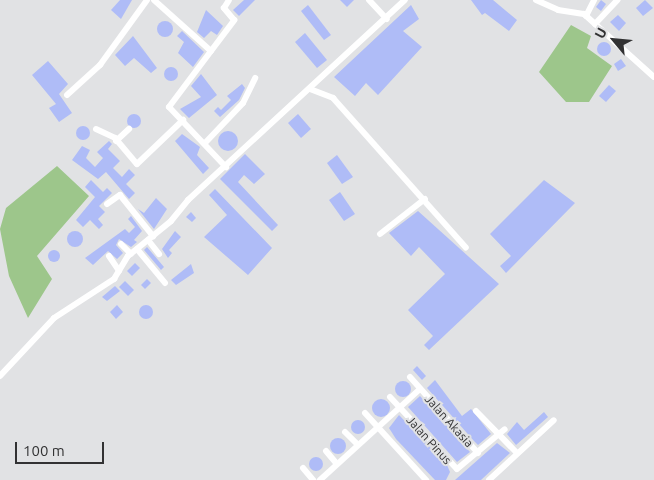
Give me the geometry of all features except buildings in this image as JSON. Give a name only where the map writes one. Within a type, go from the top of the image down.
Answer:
[{"type":"street","points":[[67,95],[100,64],[147,0]]},
{"type":"street","points":[[154,0],[211,51]]},
{"type":"street","points":[[226,167],[169,104],[234,20],[224,8],[229,0]]},
{"type":"street","points":[[369,0],[387,19]]},
{"type":"street","points":[[0,376],[54,318],[97,292],[119,271],[130,254],[150,238],[387,19],[405,0]]},
{"type":"street","points":[[536,0],[586,16],[654,77]]},
{"type":"street","points":[[586,16],[594,0]]},
{"type":"street","points":[[596,24],[617,0]]},
{"type":"street","points":[[205,143],[243,103],[255,78]]},
{"type":"street","points":[[310,89],[328,93],[466,248]]},
{"type":"street","points":[[96,129],[116,141],[137,164],[183,120]]},
{"type":"street","points":[[116,141],[129,129]]},
{"type":"street","points":[[107,204],[122,195],[159,254]]},
{"type":"street","points":[[380,234],[425,200]]},
{"type":"street","points":[[122,244],[130,254]]},
{"type":"street","points":[[137,249],[165,284]]},
{"type":"street","points":[[109,256],[119,271]]},
{"type":"street","name":"Jalan Akasia","points":[[410,377],[478,453]]},
{"type":"street","points":[[320,480],[420,389]]},
{"type":"street","name":"Jalan Pinus","points":[[390,397],[459,469],[478,453]]},
{"type":"street","points":[[476,411],[517,453]]},
{"type":"street","points":[[365,413],[426,480]]},
{"type":"street","points":[[489,480],[554,420]]},
{"type":"street","points":[[478,453],[505,429]]},
{"type":"street","points":[[345,432],[358,445]]},
{"type":"street","points":[[326,451],[337,464]]},
{"type":"street","points":[[303,468],[313,480]]},
{"type":"green space","points":[[571,25],[591,36],[587,48],[612,66],[589,102],[566,102],[539,72]]},
{"type":"green space","points":[[57,166],[89,196],[37,256],[52,279],[28,318],[9,276],[0,229],[6,208]]}]
